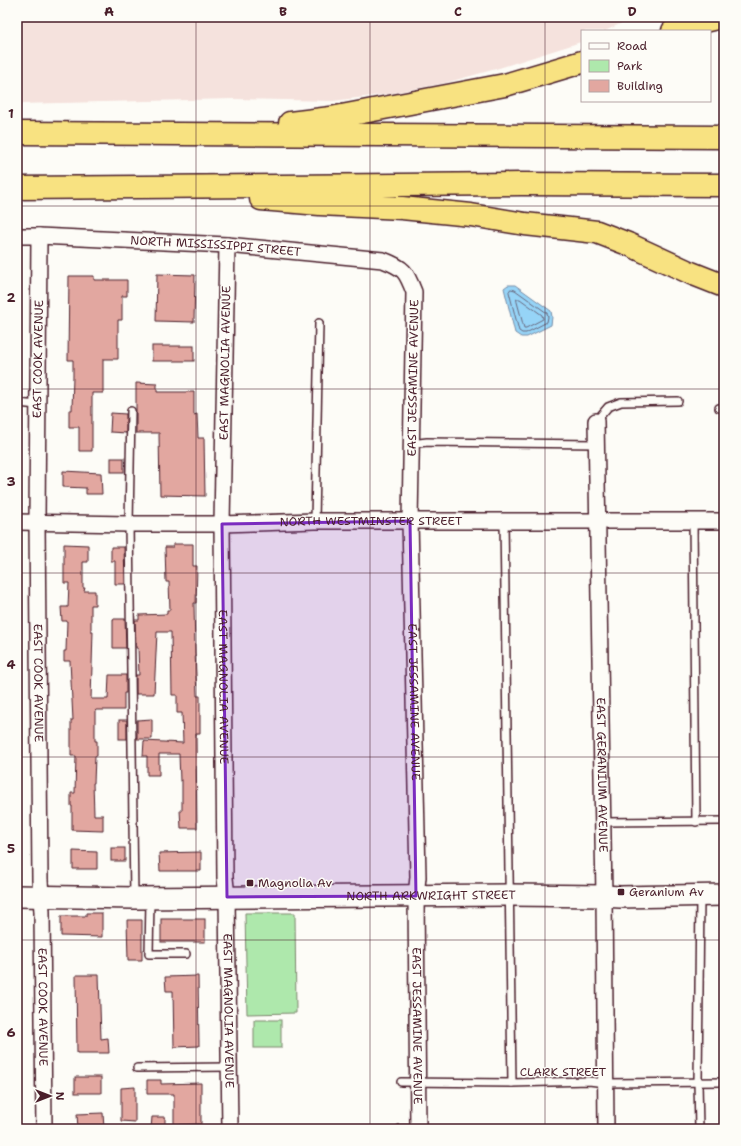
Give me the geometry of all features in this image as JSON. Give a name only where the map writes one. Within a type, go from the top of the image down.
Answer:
[{"type":"highway","points":[[676,30],[695,23],[721,17]]},
{"type":"highway","points":[[212,134],[331,118],[505,86],[581,62]]},
{"type":"highway","points":[[17,133],[724,137]]},
{"type":"highway","points":[[17,188],[521,184],[724,185]]},
{"type":"highway","points":[[128,187],[320,204],[402,208],[471,215],[525,224],[597,232],[724,286]]},
{"type":"street","name":"NORTH MISSISSIPPI STREET","points":[[17,236],[227,245],[383,260],[398,266],[408,277]]},
{"type":"street","name":"EAST COOK AVENUE","points":[[39,236],[37,522],[44,1129]]},
{"type":"street","name":"EAST MAGNOLIA AVENUE","points":[[227,245],[222,524],[225,878],[227,897],[230,1129]]},
{"type":"street","name":"EAST JESSAMINE AVENUE","points":[[408,277],[414,292],[410,521],[418,869],[416,896],[418,1129]]},
{"type":"street","name":"EAST GERANIUM AVENUE","points":[[596,421],[603,822],[606,1129]]},
{"type":"street","name":"NORTH WESTMINSTER STREET","points":[[17,522],[129,524],[222,524],[315,521],[724,522]]},
{"type":"street","name":"NORTH ARKWRIGHT STREET","points":[[17,896],[142,898],[510,895],[620,897],[724,895]]},
{"type":"lane","points":[[315,521],[319,323]]},
{"type":"lane","points":[[596,421],[608,407],[621,402],[678,401]]},
{"type":"lane","points":[[17,403],[38,405]]},
{"type":"lane","points":[[131,411],[129,524],[142,898],[149,954],[186,954]]},
{"type":"lane","points":[[411,444],[427,442],[596,444]]},
{"type":"lane","points":[[504,521],[512,1083]]},
{"type":"lane","points":[[693,521],[696,822]]},
{"type":"lane","points":[[603,822],[724,821]]},
{"type":"lane","points":[[699,1129],[698,1082],[700,895]]},
{"type":"lane","points":[[137,1068],[229,1067]]},
{"type":"lane","name":"CLARK STREET","points":[[401,1082],[724,1082]]},
{"type":"lane","points":[[400,1129],[418,1129]]},
{"type":"highlighted area","points":[[410,521],[416,896],[227,897],[222,524]]},
{"type":"shaded area","points":[[17,17],[642,17],[624,22],[607,30],[581,30],[581,42],[496,69],[445,83],[388,94],[333,101],[233,99],[17,104]]},
{"type":"green space","points":[[245,913],[295,913],[296,1013],[247,1014]]},
{"type":"green space","points":[[254,1020],[281,1020],[281,1048],[254,1048]]},
{"type":"water","points":[[508,285],[515,285],[551,311],[551,325],[527,337],[521,337],[515,333],[504,288]]},
{"type":"building","points":[[157,274],[195,275],[194,322],[156,321]]},
{"type":"building","points":[[69,276],[94,276],[94,280],[127,280],[127,296],[122,296],[122,320],[118,320],[118,359],[103,359],[103,393],[92,393],[92,451],[79,451],[79,427],[69,427],[69,410],[72,410],[73,360],[68,360]]},
{"type":"building","points":[[152,346],[194,346],[194,361],[152,361]]},
{"type":"building","points":[[136,383],[157,384],[157,392],[194,392],[194,415],[197,414],[198,438],[204,438],[205,496],[160,495],[159,433],[136,433]]},
{"type":"building","points":[[111,413],[126,414],[126,433],[110,432]]},
{"type":"building","points":[[111,458],[124,458],[124,472],[111,472]]},
{"type":"building","points":[[63,471],[101,473],[102,494],[86,494],[86,488],[63,487]]},
{"type":"building","points":[[64,544],[88,545],[88,562],[83,562],[83,588],[85,588],[84,591],[95,591],[95,605],[91,605],[91,631],[93,631],[91,699],[108,699],[109,675],[126,675],[124,710],[95,711],[95,741],[97,741],[97,756],[95,756],[93,783],[94,815],[103,815],[103,831],[72,830],[71,793],[75,793],[76,756],[71,756],[71,720],[73,720],[70,661],[64,661],[64,651],[66,651],[67,621],[62,621],[61,607],[68,607],[69,583],[64,583]]},
{"type":"building","points":[[173,544],[193,544],[193,566],[197,566],[196,603],[194,603],[197,696],[200,696],[200,734],[196,734],[197,828],[181,828],[180,810],[182,810],[182,780],[180,781],[179,754],[159,754],[159,775],[147,775],[147,756],[143,756],[144,741],[183,743],[182,713],[177,713],[177,695],[172,695],[171,632],[157,632],[154,694],[136,694],[136,675],[139,675],[135,620],[139,620],[139,615],[167,614],[167,610],[170,610],[169,582],[166,582],[165,547],[173,547]]},
{"type":"building","points":[[111,547],[124,547],[125,584],[115,584],[115,561],[111,561]]},
{"type":"building","points":[[113,619],[125,619],[126,648],[113,648]]},
{"type":"building","points":[[152,719],[152,739],[137,739],[137,720]]},
{"type":"building","points":[[119,720],[127,720],[127,739],[119,739]]},
{"type":"building","points":[[111,848],[125,848],[125,861],[111,861]]},
{"type":"building","points":[[73,851],[97,852],[97,869],[73,869]]},
{"type":"building","points":[[201,852],[201,871],[160,871],[159,853]]},
{"type":"building","points":[[86,913],[102,913],[102,937],[61,936],[61,916],[86,916]]},
{"type":"building","points":[[161,919],[205,919],[205,942],[161,942]]},
{"type":"building","points":[[127,920],[142,920],[142,960],[128,960]]},
{"type":"building","points":[[76,975],[99,975],[101,1039],[108,1038],[109,1053],[77,1053]]},
{"type":"building","points":[[198,976],[199,1046],[174,1047],[173,991],[166,991],[165,977]]},
{"type":"building","points":[[75,1077],[101,1077],[101,1093],[75,1093]]},
{"type":"building","points":[[147,1080],[161,1080],[161,1084],[201,1083],[201,1124],[174,1125],[174,1094],[147,1094]]},
{"type":"building","points":[[135,1087],[135,1122],[121,1121],[121,1088]]},
{"type":"building","points":[[103,1113],[104,1129],[78,1129],[77,1114]]},
{"type":"building","points":[[152,1117],[165,1117],[165,1129],[151,1129]]},
{"type":"place","name":"Magnolia Av","points":[[250,883]]},
{"type":"place","name":"Geranium Av","points":[[621,892]]}]
